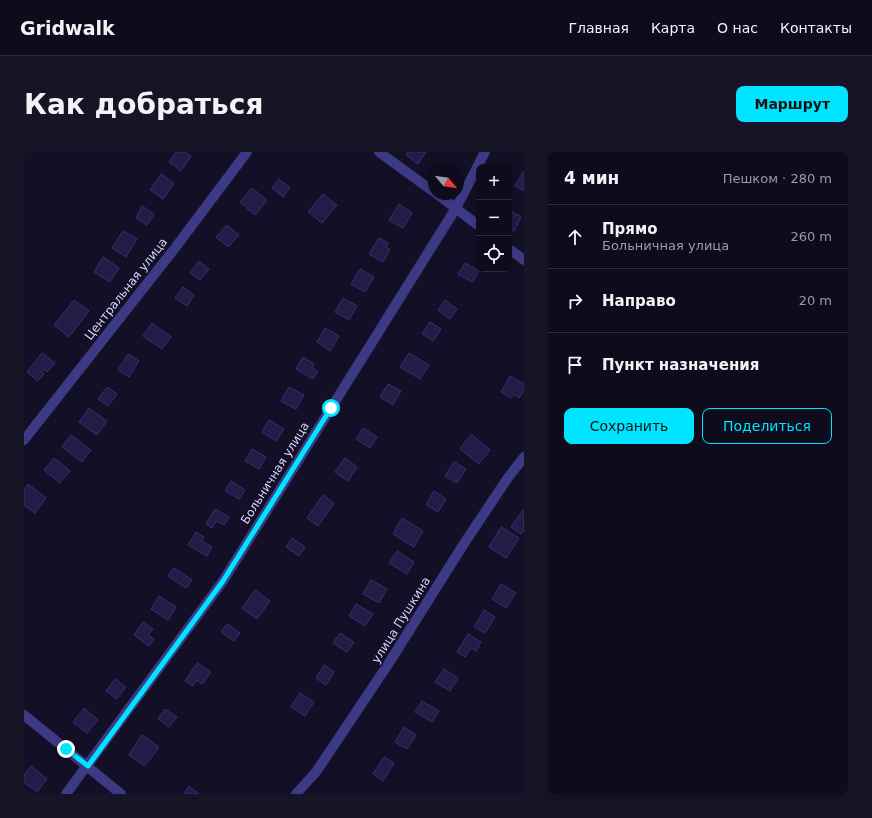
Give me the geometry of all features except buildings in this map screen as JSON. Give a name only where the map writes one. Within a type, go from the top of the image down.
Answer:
[{"type":"street","name":"Центральная улица","points":[[24,440],[175,248],[246,152]]},
{"type":"street","points":[[378,152],[428,188]]},
{"type":"street","name":"Больничная улица","points":[[66,794],[223,581],[456,208],[485,152]]},
{"type":"street","points":[[445,200],[476,224]]},
{"type":"street","points":[[512,251],[524,260]]},
{"type":"street","name":"улица Пушкина","points":[[296,794],[321,765],[387,666],[465,542],[507,479],[524,457]]},
{"type":"street","points":[[24,715],[121,794]]},
{"type":"route","points":[[66,749],[88,766],[223,581],[331,408]]}]
